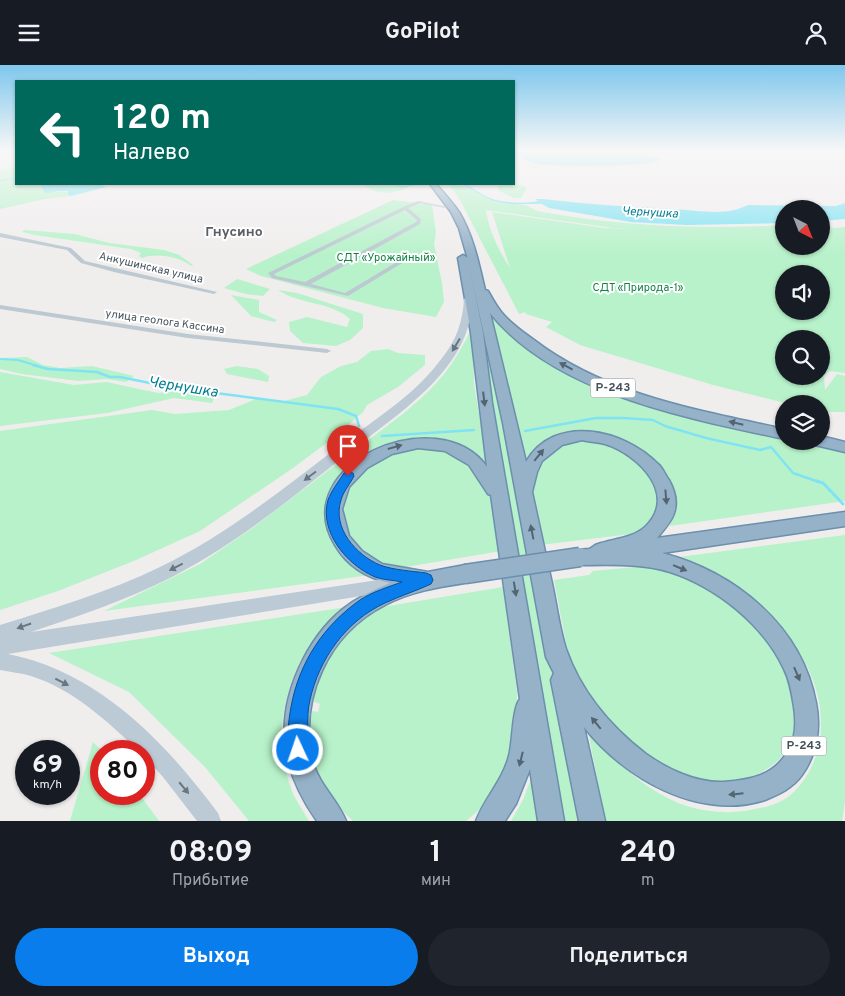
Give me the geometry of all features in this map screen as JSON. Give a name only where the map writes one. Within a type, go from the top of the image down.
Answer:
[{"type":"highway","points":[[428,185],[445,207],[473,281]]},
{"type":"highway","points":[[434,185],[448,201],[463,228],[473,281]]},
{"type":"highway","name":"Р-243","points":[[473,281],[492,308],[509,326],[544,354],[576,372],[617,390],[664,406],[775,431]]},
{"type":"highway","name":"Р-243","points":[[473,281],[480,294],[526,500],[592,821]]},
{"type":"highway","name":"Р-243","points":[[473,281],[485,403],[551,821]]},
{"type":"highway","name":"Р-243","points":[[526,500],[526,479],[536,459],[548,445],[568,436],[584,435],[615,442],[636,453],[656,470],[663,481],[667,506],[660,522],[652,532],[629,544],[580,557]]},
{"type":"highway","name":"Р-243","points":[[426,580],[378,571],[356,558],[343,544],[335,528],[332,511],[334,499],[341,486],[358,467],[386,449],[401,445],[419,443],[453,447],[467,453],[482,465],[488,474],[502,507]]},
{"type":"highway","points":[[830,443],[845,447]]},
{"type":"highway","name":"Р-243","points":[[333,821],[318,801],[308,783],[300,760],[297,740],[298,721],[307,680],[323,646],[353,614],[379,598],[426,580],[845,519]]},
{"type":"highway","name":"Р-243","points":[[555,648],[573,691],[601,729],[621,750],[664,779],[710,795],[734,795],[756,791],[785,776],[797,761],[804,744],[807,726],[806,701],[800,681],[792,661],[778,639],[747,607],[707,580],[670,564],[630,558],[580,557]]},
{"type":"highway","name":"Р-243","points":[[489,821],[504,803],[516,778],[523,752],[527,709],[526,659]]},
{"type":"main road","points":[[0,635],[126,590],[196,557],[247,524],[401,405],[441,367],[465,328],[473,281]]},
{"type":"main road","name":"Р-243","points":[[0,646],[177,617],[426,580]]},
{"type":"main road","points":[[0,661],[37,670],[64,683],[95,700],[127,724],[159,758],[210,821]]},
{"type":"street","points":[[414,254],[346,295],[274,277],[271,273],[420,202],[445,207]]},
{"type":"street","points":[[306,285],[418,223],[419,220],[406,208]]},
{"type":"street","name":"Анкушинская улица","points":[[0,235],[69,249],[83,262],[116,271],[214,292]]},
{"type":"street","name":"улица геолога Кассина","points":[[0,307],[188,336],[327,351]]},
{"type":"green space","points":[[0,185],[42,185],[42,189],[68,192],[71,196],[45,199],[0,209]]},
{"type":"green space","points":[[365,185],[406,185],[409,187],[385,193],[368,188]]},
{"type":"green space","name":"СДТ «Природа-1»","points":[[450,185],[465,187],[495,202],[525,205],[537,211],[602,221],[692,227],[775,225],[775,255],[830,255],[830,228],[845,227],[845,373],[830,371],[830,330],[775,330],[775,385],[825,385],[825,390],[837,374],[845,376],[845,412],[830,412],[830,395],[775,395],[775,400],[713,385],[580,345],[546,327],[552,322],[526,314],[525,312],[519,314],[460,200]],"holes":[[[486,210],[631,229],[605,228],[492,212],[510,268],[495,241],[489,226]]]},
{"type":"green space","points":[[498,186],[527,187],[521,198],[513,198],[498,190]]},
{"type":"green space","name":"СДТ «Урожайный»","points":[[393,200],[432,205],[436,232],[434,244],[444,302],[436,317],[383,308],[261,276],[246,269]]},
{"type":"green space","points":[[24,230],[75,234],[109,243],[164,250],[179,255],[193,265],[191,266],[167,256],[148,256],[142,258],[139,256],[141,253],[131,249],[35,235],[22,232]]},
{"type":"green space","points":[[237,279],[270,289],[263,296],[224,288]]},
{"type":"green space","points":[[278,290],[297,293],[363,314],[363,328],[350,340],[336,346],[303,343],[290,331],[289,322],[307,317],[347,327],[350,319],[333,309],[287,295]]},
{"type":"green space","points":[[231,295],[259,300],[259,312],[277,320],[274,322],[251,316]]},
{"type":"green space","points":[[489,312],[514,338],[586,383],[775,436],[775,450],[830,450],[830,448],[845,451],[845,501],[670,526],[673,501],[672,489],[667,477],[659,467],[603,437],[577,430],[558,434],[541,445],[525,470]]},
{"type":"green space","points":[[473,325],[474,384],[488,468],[476,456],[461,447],[448,443],[420,440],[390,444],[377,449],[355,464],[329,503],[370,575],[104,611],[200,564],[251,529],[404,413],[436,384],[444,374],[459,352]]},
{"type":"green space","points":[[388,349],[398,353],[425,355],[425,365],[398,387],[367,405],[363,412],[336,436],[293,468],[200,531],[136,560],[58,591],[0,610],[0,431],[152,410],[175,414],[229,410],[256,399],[280,402],[307,395],[321,377],[341,366],[357,362],[371,351]]},
{"type":"green space","points":[[27,357],[43,365],[60,368],[92,366],[134,376],[126,382],[106,379],[78,381],[22,374],[0,369],[0,358]]},
{"type":"green space","points":[[487,357],[496,385],[582,821],[561,821],[488,388]]},
{"type":"green space","points":[[237,366],[258,369],[269,376],[268,382],[227,374],[224,369]]},
{"type":"green space","points":[[0,372],[74,385],[106,382],[158,393],[180,390],[215,396],[212,403],[174,398],[107,413],[0,426]]},
{"type":"green space","points":[[586,438],[624,450],[658,482],[658,514],[642,530],[631,534],[540,545],[531,490],[534,471],[551,447]]},
{"type":"green space","points":[[411,447],[439,448],[472,463],[494,499],[501,551],[393,568],[369,561],[356,551],[347,538],[340,502],[354,476],[379,457]]},
{"type":"green space","points":[[845,535],[845,802],[842,821],[605,821],[588,731],[610,754],[646,785],[674,801],[690,807],[720,812],[750,810],[776,804],[791,795],[798,788],[806,777],[815,758],[820,739],[821,719],[813,680],[804,661],[793,644],[773,622],[672,558]]},
{"type":"green space","points":[[634,567],[650,568],[682,575],[712,590],[739,610],[766,639],[784,669],[792,691],[795,712],[794,728],[789,744],[786,751],[774,764],[752,776],[728,781],[704,779],[680,772],[657,761],[635,747],[616,731],[591,704],[571,666],[554,580],[589,575],[593,571]]},
{"type":"green space","points":[[503,587],[517,691],[517,717],[508,765],[485,805],[466,821],[353,821],[341,810],[324,785],[318,772],[311,743],[311,711],[318,712],[320,704],[312,701],[336,645],[355,623],[382,607]]},
{"type":"green space","points":[[347,607],[328,623],[312,643],[299,665],[289,689],[284,713],[282,739],[284,764],[293,792],[309,821],[249,821],[205,767],[129,692],[49,653]]},
{"type":"green space","points":[[90,752],[90,805],[147,805],[159,821],[70,821],[75,805],[80,805],[80,787]]},
{"type":"green space","points":[[533,774],[540,821],[511,821],[523,800]]},
{"type":"water","points":[[42,185],[103,185],[106,187],[71,196],[68,194],[68,191],[46,193],[42,189]]},
{"type":"water","points":[[463,185],[495,200],[514,203],[527,203],[538,201],[535,199],[543,199],[711,212],[730,211],[748,205],[775,205],[775,223],[687,225],[631,222],[549,208],[542,204],[510,204],[493,201]]},
{"type":"water","points":[[845,203],[845,219],[830,220],[830,206]]},
{"type":"waterway","name":"Чернушка","points":[[396,185],[400,187],[411,185]]},
{"type":"waterway","name":"Чернушка","points":[[0,359],[18,360],[38,366]]},
{"type":"waterway","name":"Чернушка","points":[[33,365],[48,369],[97,372],[110,377],[120,377],[170,387],[338,409],[356,416],[359,426]]},
{"type":"waterway","points":[[525,431],[596,418],[653,420],[665,426],[706,438],[760,450],[771,447],[793,473],[817,481]]},
{"type":"waterway","points":[[382,436],[474,430]]},
{"type":"waterway","points":[[817,481],[823,483],[843,504]]},
{"type":"district","name":"Гнусино","points":[[234,232]]},
{"type":"route","points":[[298,750],[298,721],[301,700],[307,680],[323,646],[339,627],[366,605],[426,580],[378,571],[356,558],[343,544],[335,528],[332,511],[334,499],[348,476]]}]
